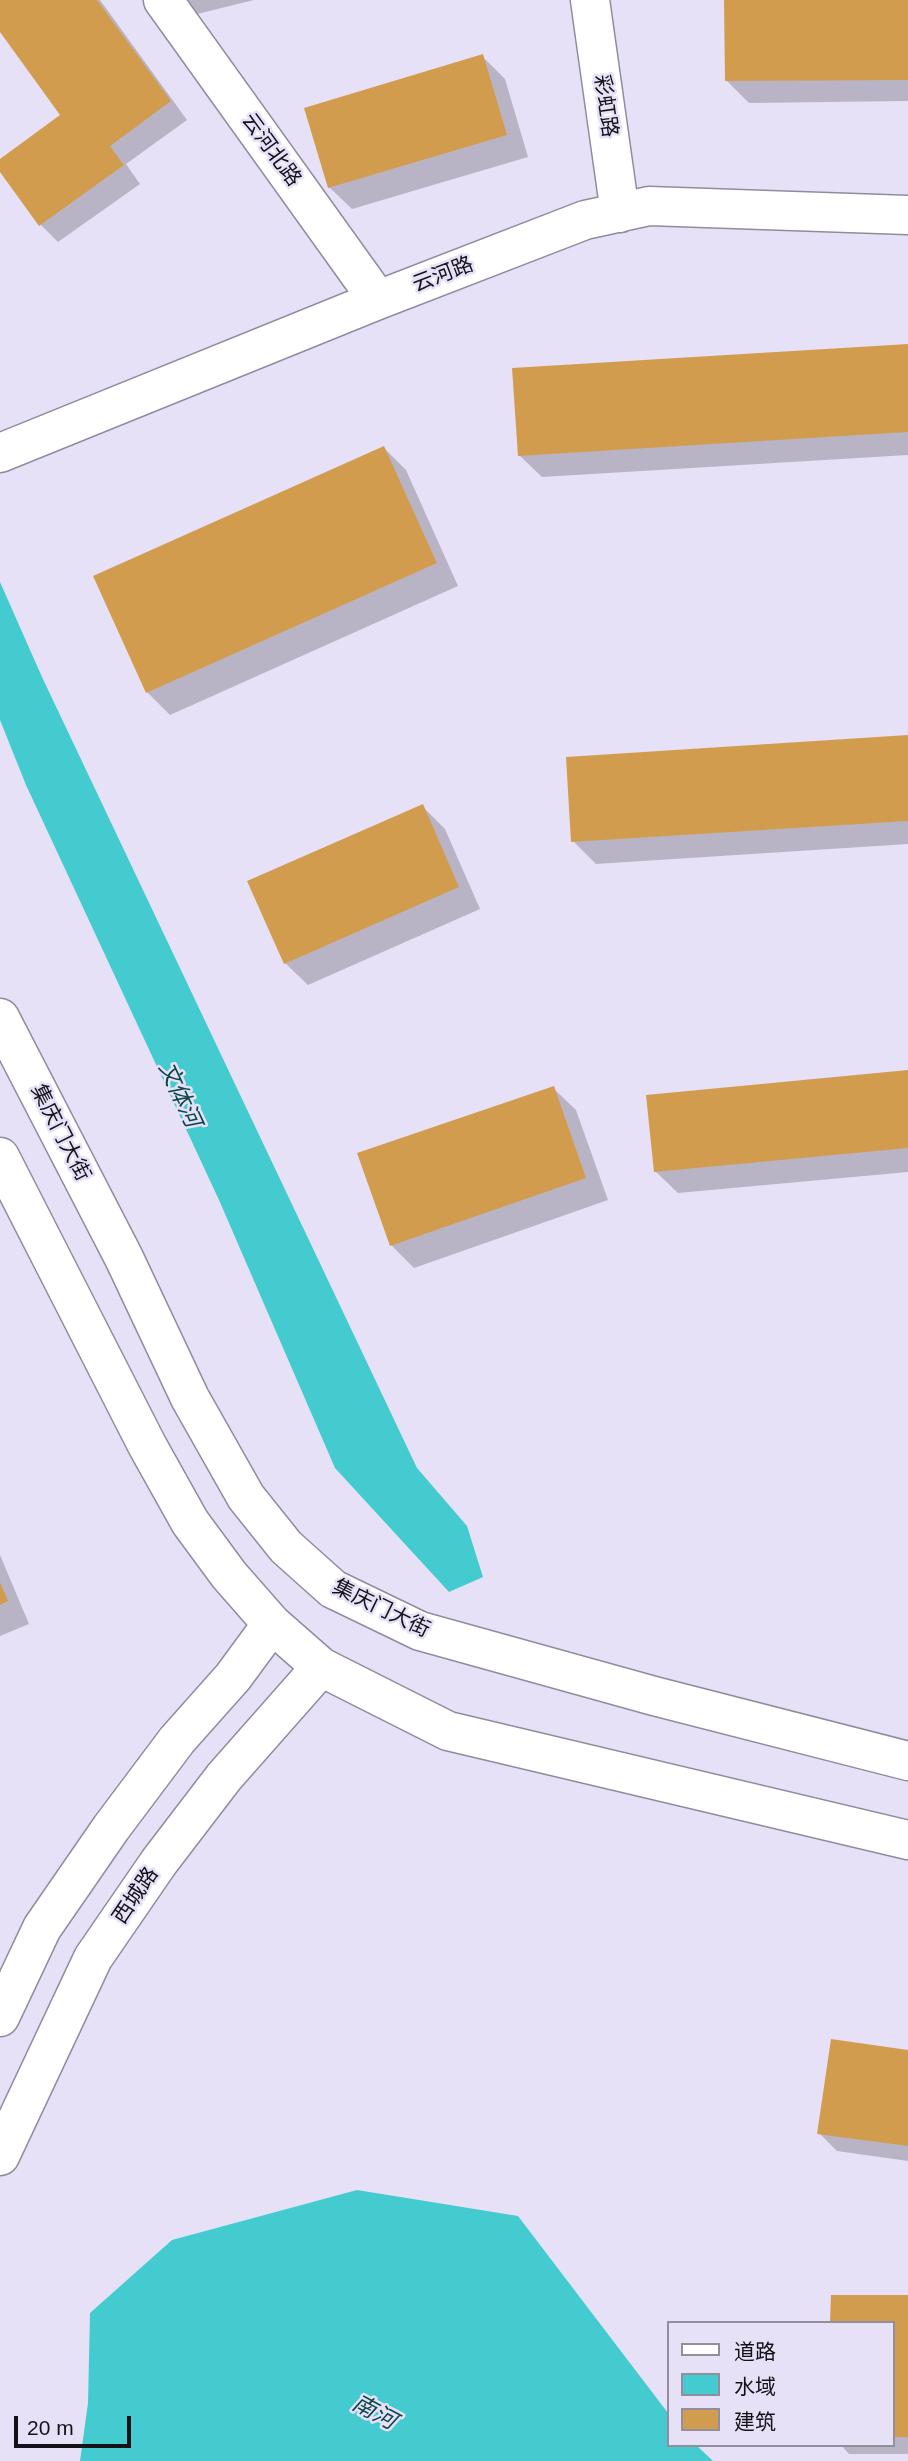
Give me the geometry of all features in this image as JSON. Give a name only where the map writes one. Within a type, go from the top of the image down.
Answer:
[{"type":"main road","name":"云河北路","points":[[163,0],[378,300]]},
{"type":"main road","name":"彩虹路","points":[[590,0],[620,213]]},
{"type":"main road","name":"云河路","points":[[0,453],[378,300],[585,220],[649,206],[908,215]]},
{"type":"main road","name":"集庆门大街","points":[[0,1017],[124,1258],[190,1398],[246,1497],[286,1547],[333,1589],[420,1631],[654,1696],[908,1760]]},
{"type":"main road","points":[[0,1157],[147,1445],[190,1522],[229,1575],[272,1624],[321,1667],[448,1731],[908,1840]]},
{"type":"main road","points":[[0,2017],[41,1928],[177,1740],[233,1677],[272,1624]]},
{"type":"main road","name":"西城路","points":[[0,2157],[93,1958],[159,1862],[223,1777],[321,1667]]},
{"type":"water","name":"文体河","points":[[0,582],[42,677],[417,1468],[467,1526],[483,1577],[449,1592],[335,1468],[219,1200],[26,785],[0,720]]},
{"type":"water","name":"南河","points":[[357,2190],[518,2216],[666,2410],[666,2447],[698,2447],[713,2461],[80,2461],[88,2403],[90,2313],[172,2240]]},
{"type":"building","points":[[0,0],[97,0],[171,101],[110,146],[124,165],[39,226],[0,172],[0,159],[60,115],[0,32]]},
{"type":"building","points":[[724,0],[908,0],[908,80],[725,81]]},
{"type":"building","points":[[483,54],[507,135],[328,188],[304,108]]},
{"type":"building","points":[[908,344],[908,432],[518,456],[512,368]]},
{"type":"building","points":[[384,446],[437,563],[146,693],[93,576]]},
{"type":"building","points":[[908,735],[908,821],[571,842],[566,757]]},
{"type":"building","points":[[423,804],[459,887],[284,964],[247,881]]},
{"type":"building","points":[[908,1070],[908,1148],[654,1172],[646,1095]]},
{"type":"building","points":[[554,1086],[586,1178],[390,1246],[357,1153]]},
{"type":"building","points":[[0,1582],[8,1601],[0,1605]]},
{"type":"building","points":[[831,2039],[908,2050],[908,2146],[817,2134]]},
{"type":"building","points":[[831,2295],[908,2295],[908,2437],[894,2437],[894,2321],[830,2321]]}]
